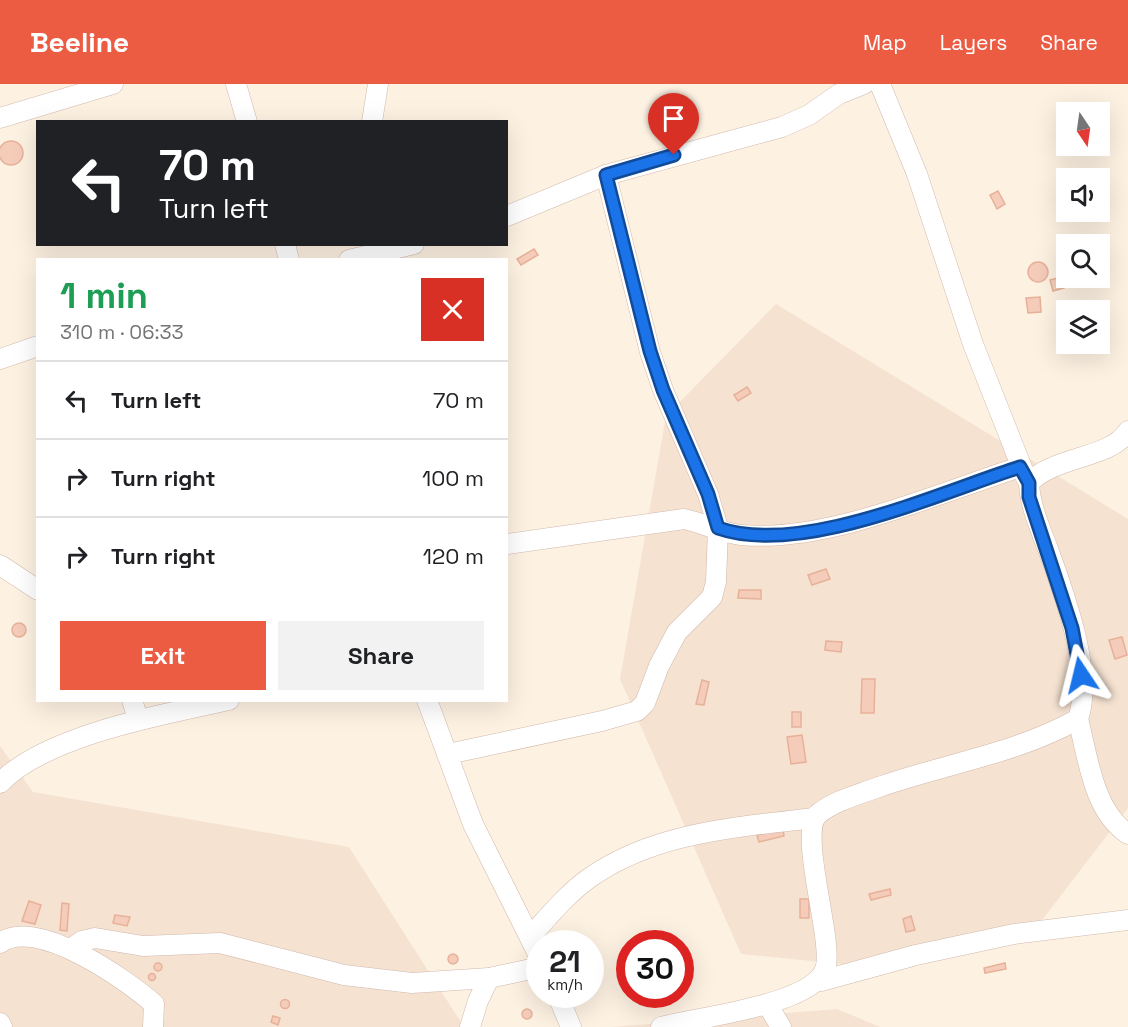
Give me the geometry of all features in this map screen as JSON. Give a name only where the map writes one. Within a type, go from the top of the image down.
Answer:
[{"type":"street","points":[[0,118],[113,84]]},
{"type":"street","points":[[236,84],[246,120]]},
{"type":"street","points":[[372,120],[378,84]]},
{"type":"street","points":[[508,216],[606,175],[782,127],[809,115],[839,94],[864,84]]},
{"type":"street","points":[[880,84],[917,174],[973,344],[1025,475],[1029,497],[1051,556],[1079,659],[1083,696],[1078,719],[1104,805],[1115,823],[1128,834]]},
{"type":"street","points":[[448,754],[602,721],[637,711],[645,703],[659,666],[677,632],[712,597],[716,582],[718,528],[708,494],[663,390],[650,351],[606,175]]},
{"type":"street","points":[[353,258],[405,246]]},
{"type":"street","points":[[0,359],[36,347]]},
{"type":"street","points":[[508,544],[684,519],[738,535],[776,536],[807,531],[1038,473],[1127,438]]},
{"type":"street","points":[[0,565],[36,589]]},
{"type":"street","points":[[0,783],[37,757],[135,710],[210,702]]},
{"type":"street","points":[[428,702],[473,824],[526,930]]},
{"type":"street","points":[[537,930],[588,880],[624,859],[664,843],[721,829],[815,818],[840,802],[900,780],[1031,741],[1053,733],[1078,719]]},
{"type":"street","points":[[815,818],[812,830],[813,857],[826,946],[826,966],[821,981]]},
{"type":"street","points":[[662,1027],[767,1004],[797,995],[821,981],[916,955],[1014,934],[1128,920]]},
{"type":"street","points":[[1,939],[28,937],[72,948],[154,1004],[153,1027]]},
{"type":"street","points":[[72,948],[82,941],[95,938],[143,946],[199,942],[220,943],[344,975],[412,983],[489,978],[526,971]]},
{"type":"street","points":[[470,1027],[478,1001],[489,978]]},
{"type":"street","points":[[767,1004],[781,1027]]},
{"type":"street","points":[[563,1008],[572,1027]]},
{"type":"street","points":[[0,1023],[2,1027]]},
{"type":"shaded area","points":[[776,304],[1128,519],[1128,808],[1026,941],[890,969],[741,954],[620,679],[666,416]]},
{"type":"shaded area","points":[[0,746],[33,792],[349,847],[464,1027],[0,1027]]},
{"type":"shaded area","points":[[837,1009],[880,1027],[611,1027]]},
{"type":"building","points":[[11,141],[16,142],[22,148],[22,158],[16,164],[11,165],[6,164],[0,158],[-1,153],[0,148],[6,142]]},
{"type":"building","points":[[998,191],[1005,204],[997,209],[990,195]]},
{"type":"building","points":[[534,249],[538,255],[521,265],[517,259]]},
{"type":"building","points":[[1038,262],[1045,265],[1048,272],[1045,279],[1038,282],[1031,279],[1028,272],[1031,265]]},
{"type":"building","points":[[1056,278],[1056,288],[1064,288],[1053,291],[1050,280]]},
{"type":"building","points":[[1040,297],[1041,312],[1028,313],[1026,298]]},
{"type":"building","points":[[747,387],[751,393],[738,401],[734,395]]},
{"type":"building","points":[[826,569],[830,579],[812,585],[808,575]]},
{"type":"building","points":[[739,590],[761,590],[761,599],[738,598]]},
{"type":"building","points":[[19,623],[24,625],[26,630],[24,635],[19,637],[14,635],[12,630],[14,625]]},
{"type":"building","points":[[1122,637],[1127,655],[1115,659],[1109,640]]},
{"type":"building","points":[[826,641],[842,642],[841,652],[825,650]]},
{"type":"building","points":[[862,679],[875,679],[874,713],[861,713]]},
{"type":"building","points":[[702,680],[709,682],[704,705],[696,704]]},
{"type":"building","points":[[792,712],[801,712],[801,727],[792,727]]},
{"type":"building","points":[[802,735],[806,762],[791,764],[787,737]]},
{"type":"building","points":[[783,829],[784,836],[759,842],[757,835]]},
{"type":"building","points":[[890,889],[891,895],[871,900],[869,894]]},
{"type":"building","points":[[800,899],[809,899],[809,918],[800,918]]},
{"type":"building","points":[[29,901],[41,905],[35,924],[22,921]]},
{"type":"building","points":[[62,903],[69,904],[67,931],[60,930]]},
{"type":"building","points":[[115,915],[130,917],[127,926],[113,923]]},
{"type":"building","points":[[911,916],[915,930],[906,932],[903,919]]},
{"type":"building","points":[[453,954],[457,955],[457,963],[453,964],[449,963],[448,959],[449,955]]},
{"type":"building","points":[[158,963],[162,967],[158,971],[154,967]]},
{"type":"building","points":[[1005,963],[1006,969],[985,973],[984,968]]},
{"type":"building","points":[[152,974],[155,977],[152,980],[149,977]]},
{"type":"building","points":[[285,999],[290,1004],[285,1009],[280,1004]]},
{"type":"building","points":[[527,1009],[531,1010],[531,1018],[527,1019],[523,1018],[522,1014],[523,1010]]},
{"type":"building","points":[[273,1016],[280,1018],[278,1025],[271,1022]]},
{"type":"route","points":[[674,155],[606,175],[650,351],[663,390],[708,494],[718,528],[738,535],[776,536],[807,531],[902,507],[1020,467],[1029,483],[1029,497],[1051,556],[1072,628],[1081,675]]}]
